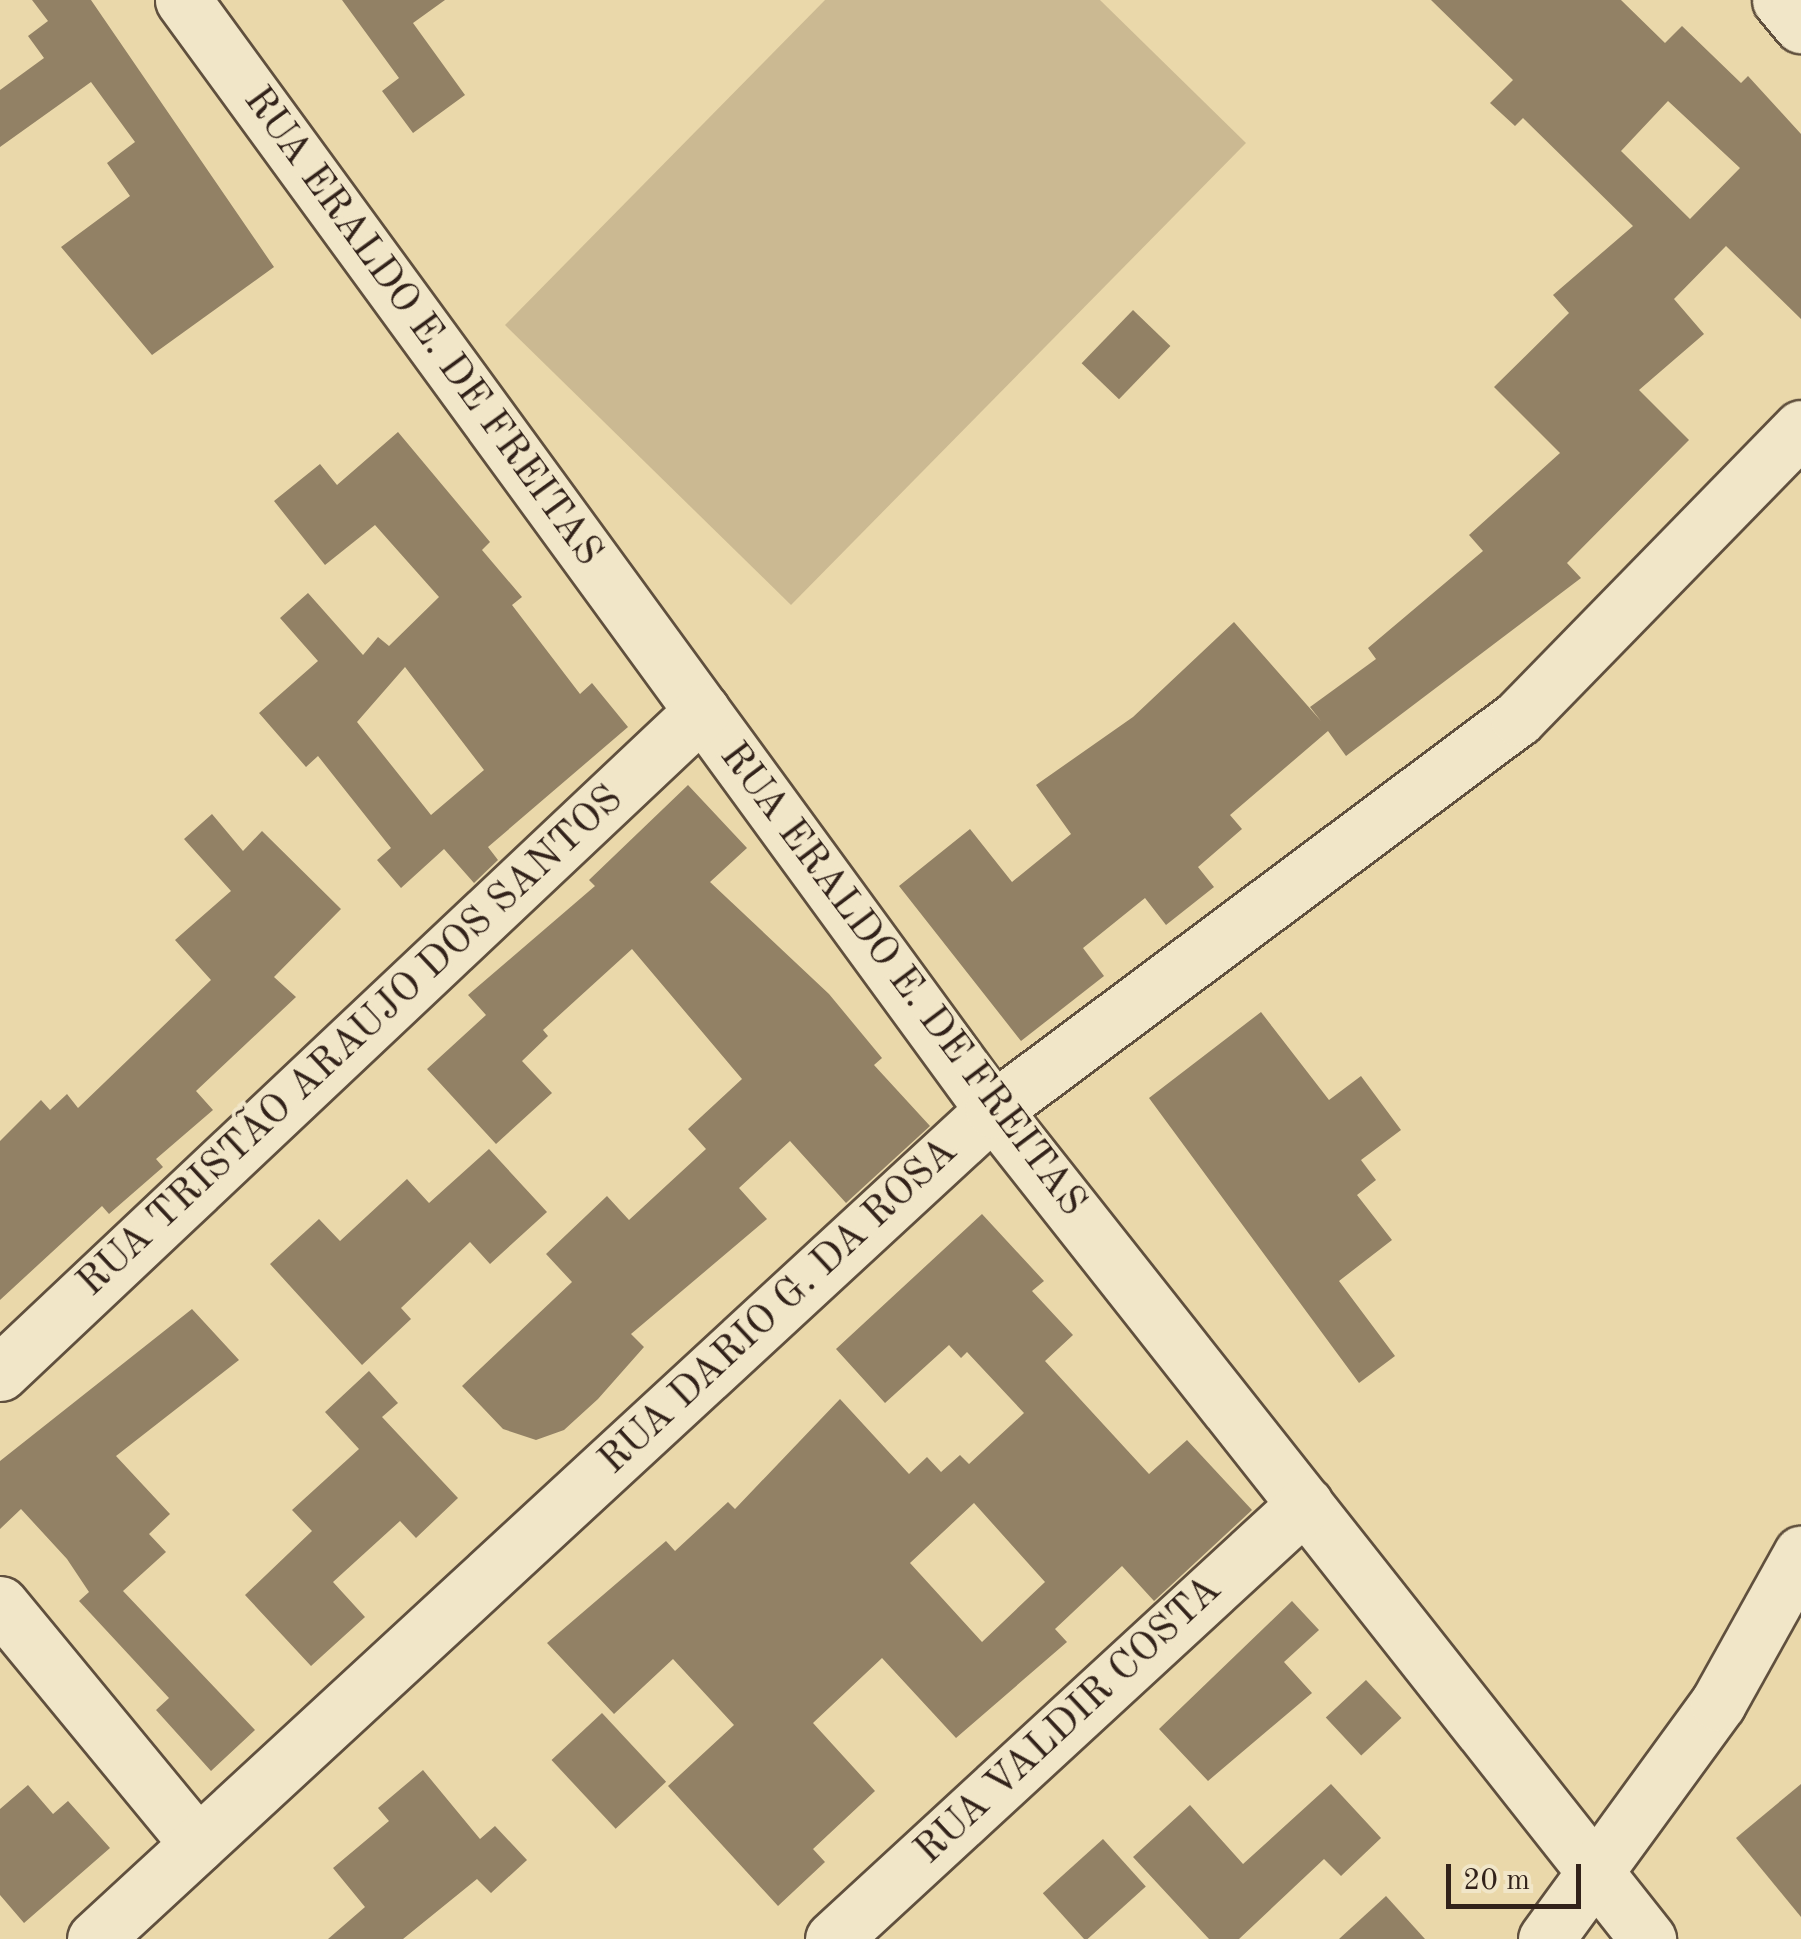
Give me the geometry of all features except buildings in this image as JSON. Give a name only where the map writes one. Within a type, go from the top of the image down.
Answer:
[{"type":"street","name":"RUA ERALDO E. DE FREITAS","points":[[183,0],[993,1110],[1648,1939]]},
{"type":"street","points":[[1780,0],[1801,25]]},
{"type":"street","name":"RUA DARIO G. DA ROSA","points":[[95,1939],[993,1110],[1518,718],[1801,428]]},
{"type":"street","name":"RUA TRISTÃO ARAUJO DOS SANTOS","points":[[0,1373],[702,711]]},
{"type":"street","name":"RUA VALDIR COSTA","points":[[833,1939],[1305,1504]]},
{"type":"street","points":[[1546,1939],[1598,1875],[1718,1704],[1801,1554]]},
{"type":"street","points":[[0,1604],[198,1844]]},
{"type":"shaded area","points":[[825,0],[1100,0],[1246,143],[791,605],[505,325]]}]
